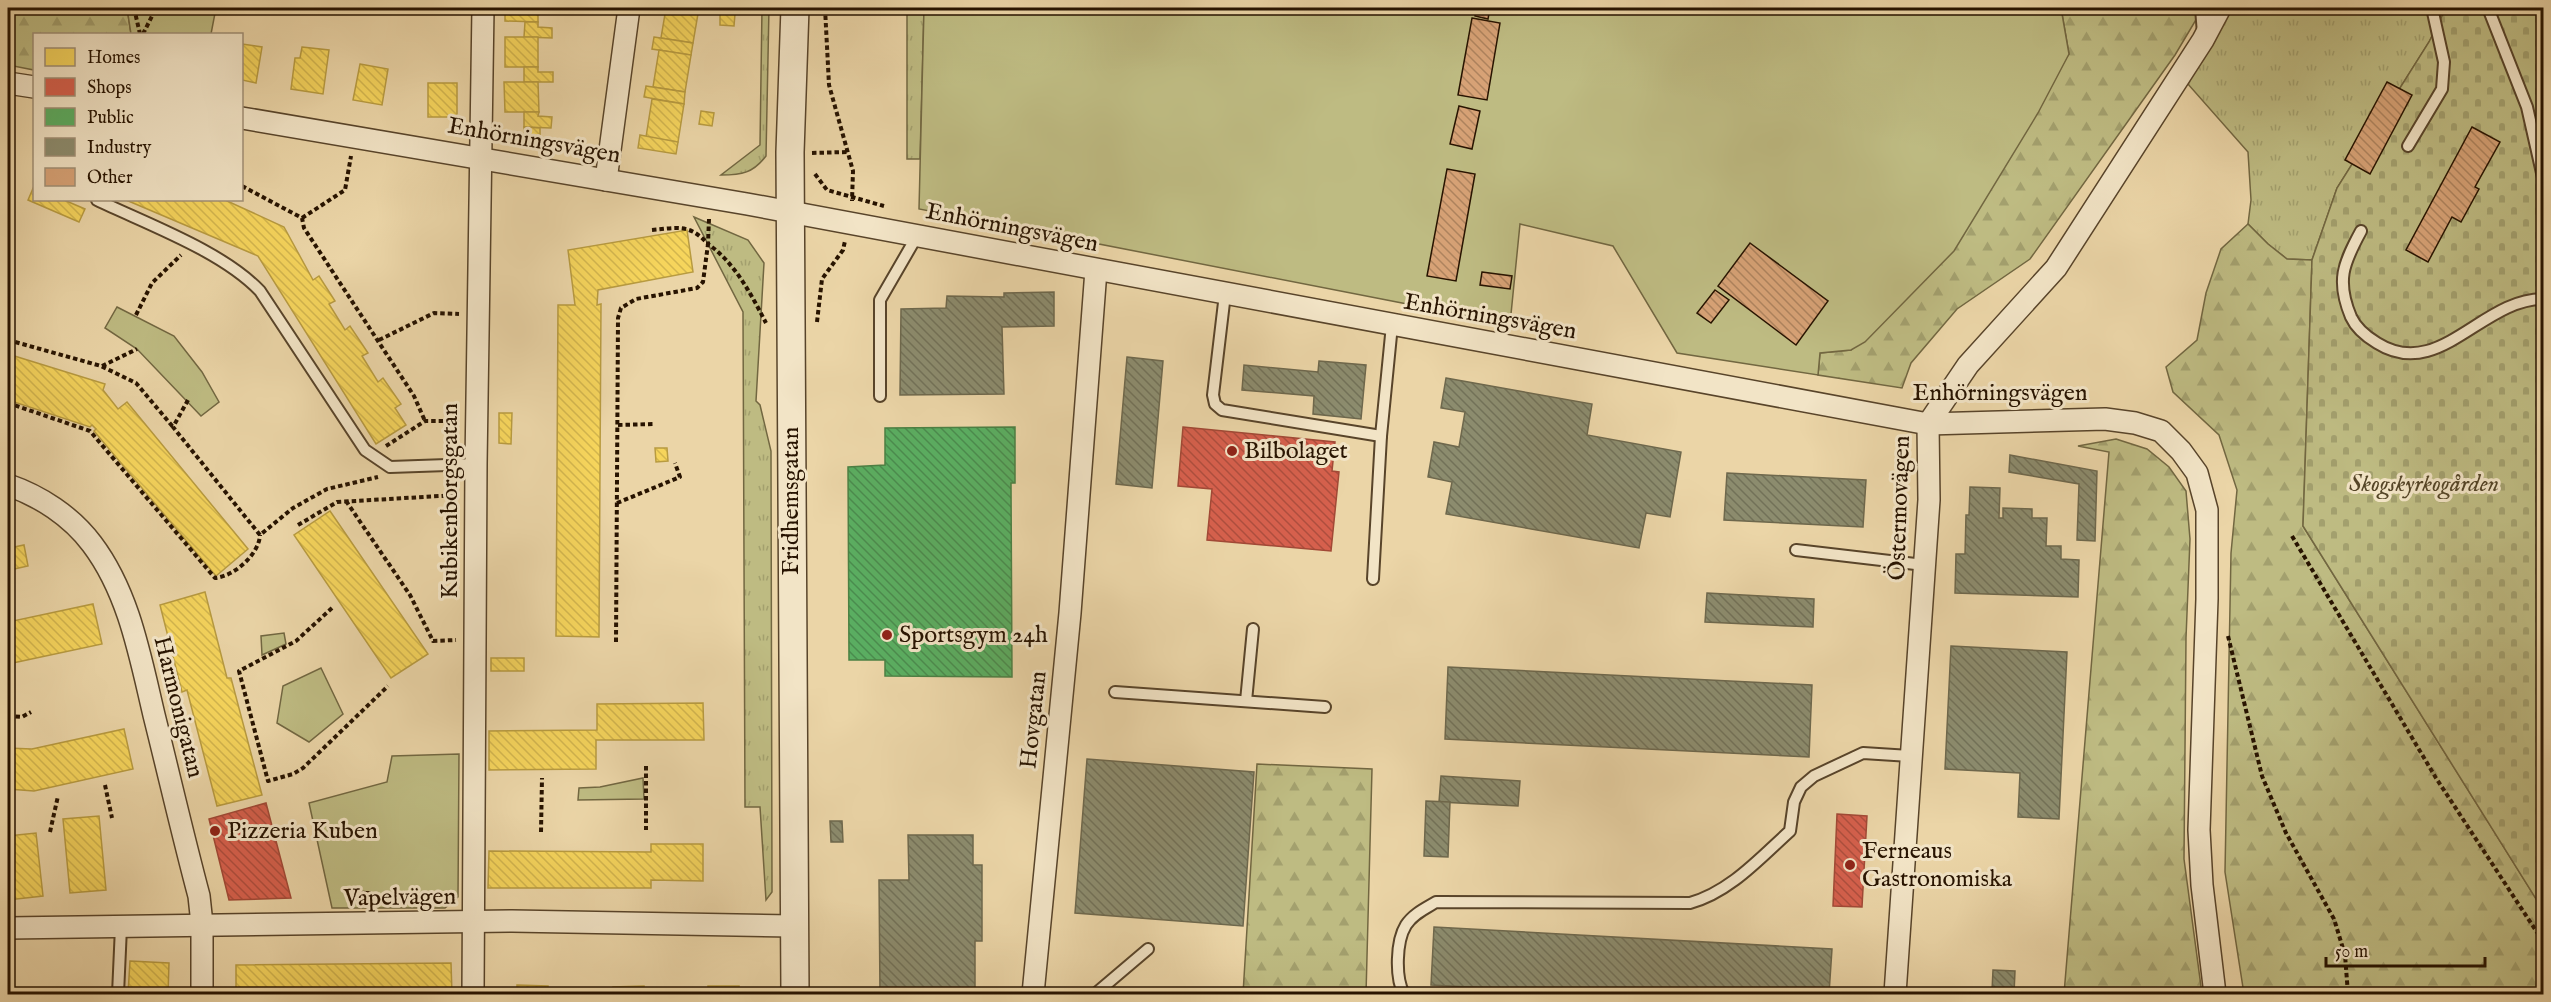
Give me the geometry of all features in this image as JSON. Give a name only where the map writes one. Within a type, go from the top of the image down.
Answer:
[{"type":"street","name":"Kubikenborgsgatan","points":[[473,994],[479,158],[483,8]]},
{"type":"street","points":[[606,180],[629,8]]},
{"type":"street","name":"Fridhemsgatan","points":[[795,8],[791,213],[792,926],[795,994]]},
{"type":"street","name":"Östermovägen","points":[[1895,994],[1929,500],[1928,423],[1968,365],[2056,268],[2203,40],[2220,8]]},
{"type":"street","points":[[8,83],[33,87]]},
{"type":"street","name":"Enhörningsvägen","points":[[243,118],[791,213],[1928,423],[2105,419],[2135,423],[2161,431],[2181,451],[2197,472],[2207,510],[2207,599],[2199,830],[2202,885],[2215,994]]},
{"type":"street","name":"Hovgatan","points":[[1033,994],[1070,613],[1096,270]]},
{"type":"street","name":"Harmonigatan","points":[[8,485],[40,498],[81,531],[93,545],[123,600],[138,647],[199,896],[202,924],[202,994]]},
{"type":"street","name":"Vapelvägen","points":[[8,928],[472,922],[792,926]]},
{"type":"lane","points":[[2201,8],[2203,40]]},
{"type":"lane","points":[[2408,147],[2442,89],[2444,62],[2432,8]]},
{"type":"lane","points":[[2488,8],[2527,107],[2544,182]]},
{"type":"lane","points":[[99,201],[246,276],[260,291],[365,450],[372,455],[390,467],[476,464]]},
{"type":"lane","points":[[2361,231],[2344,261],[2346,303],[2353,321],[2367,338],[2387,350],[2410,354],[2430,352],[2447,345],[2487,316],[2508,305],[2530,298],[2544,298]]},
{"type":"lane","points":[[880,396],[880,300],[916,236]]},
{"type":"lane","points":[[1225,294],[1213,394],[1215,405],[1222,410],[1381,436]]},
{"type":"lane","points":[[1373,579],[1381,436],[1392,325]]},
{"type":"lane","points":[[1796,550],[1924,565]]},
{"type":"lane","points":[[1246,701],[1253,629]]},
{"type":"lane","points":[[1115,692],[1325,706]]},
{"type":"lane","points":[[1404,994],[1398,975],[1401,940],[1405,926],[1413,916],[1437,902],[1690,903],[1708,898],[1732,882],[1790,831],[1794,802],[1800,787],[1814,776],[1863,753],[1910,756]]},
{"type":"lane","points":[[118,994],[121,927]]},
{"type":"lane","points":[[1095,994],[1148,949]]},
{"type":"path","points":[[134,8],[141,33]]},
{"type":"path","points":[[142,33],[156,8]]},
{"type":"path","points":[[816,328],[822,279],[843,250],[852,198],[853,171],[829,85],[825,8]]},
{"type":"path","points":[[847,152],[812,153],[812,163],[819,182],[827,190],[852,198]]},
{"type":"path","points":[[302,218],[345,190],[352,154]]},
{"type":"path","points":[[243,187],[302,218]]},
{"type":"path","points":[[302,218],[304,228],[414,396],[425,421]]},
{"type":"path","points":[[616,642],[618,318],[621,308],[636,299],[697,288],[703,282],[709,219]]},
{"type":"path","points":[[652,230],[688,228],[722,254],[747,287],[769,327]]},
{"type":"path","points":[[136,315],[152,283],[189,245]]},
{"type":"path","points":[[379,340],[434,313],[464,315]]},
{"type":"path","points":[[8,340],[101,366],[136,383],[260,535],[259,545],[255,552],[229,574],[215,578],[90,431],[8,403]]},
{"type":"path","points":[[101,366],[137,349]]},
{"type":"path","points":[[173,427],[188,400]]},
{"type":"path","points":[[372,455],[425,421],[464,421]]},
{"type":"path","points":[[618,425],[654,424]]},
{"type":"path","points":[[617,502],[681,477],[675,463]]},
{"type":"path","points":[[260,535],[293,508],[327,489],[379,476],[390,467]]},
{"type":"path","points":[[298,525],[337,502],[463,495]]},
{"type":"path","points":[[346,501],[410,595],[432,641],[463,639]]},
{"type":"path","points":[[2292,536],[2436,778],[2544,943]]},
{"type":"path","points":[[332,608],[296,641],[239,671],[268,782],[294,774],[303,768],[388,686]]},
{"type":"path","points":[[2228,633],[2262,776],[2286,832],[2334,919],[2345,955],[2348,994]]},
{"type":"path","points":[[8,716],[22,717],[31,712]]},
{"type":"path","points":[[646,766],[646,830]]},
{"type":"path","points":[[541,832],[542,778]]},
{"type":"path","points":[[105,785],[112,818]]},
{"type":"path","points":[[50,832],[58,796]]},
{"type":"green space","points":[[8,8],[127,8],[131,33],[33,33],[33,70],[8,65]]},
{"type":"green space","points":[[127,8],[216,8],[211,33],[131,33]]},
{"type":"green space","points":[[762,8],[769,8],[766,156],[746,172],[721,175],[760,145]]},
{"type":"green space","points":[[907,8],[924,8],[920,159],[907,159]]},
{"type":"green space","points":[[924,8],[2061,8],[2069,54],[2038,113],[1954,251],[1865,342],[1851,350],[1820,353],[1818,375],[1677,353],[1613,246],[1520,224],[1510,324],[919,209]]},
{"type":"green space","points":[[2061,8],[2203,8],[2175,55],[2030,259],[1957,309],[1911,363],[1902,388],[1818,375],[1820,353],[1851,350],[2069,54]]},
{"type":"green space","points":[[2231,8],[2446,8],[2429,42],[2337,188],[2312,260],[2287,259],[2248,224],[2251,200],[2248,152],[2187,83]]},
{"type":"green space","name":"Skogskyrkogården","points":[[2446,8],[2543,8],[2543,910],[2303,526],[2312,260],[2337,188],[2429,42]]},
{"type":"green space","points":[[694,217],[748,240],[764,263],[756,401],[760,405],[771,451],[772,892],[766,900],[760,807],[745,807],[743,312]]},
{"type":"green space","points":[[2248,224],[2287,259],[2312,260],[2303,526],[2543,910],[2543,994],[2244,994],[2225,872],[2231,553],[2237,490],[2219,435],[2173,392],[2166,367],[2197,340],[2206,293],[2221,249]]},
{"type":"green space","points":[[117,307],[174,336],[202,372],[219,402],[201,416],[137,349],[105,328]]},
{"type":"green space","points":[[2116,439],[2147,449],[2169,467],[2186,491],[2190,539],[2186,638],[2184,859],[2202,994],[2064,994],[2109,452],[2078,446]]},
{"type":"green space","points":[[284,633],[286,644],[262,655],[261,636]]},
{"type":"green space","points":[[321,668],[343,714],[309,742],[277,723],[283,686]]},
{"type":"green space","points":[[459,754],[458,897],[445,908],[332,908],[309,803],[387,782],[392,756]]},
{"type":"green space","points":[[1257,764],[1372,769],[1366,994],[1243,994]]},
{"type":"green space","points":[[643,778],[644,799],[578,800],[579,788],[600,787]]},
{"type":"building: Homes","points":[[505,8],[538,8],[538,22],[505,21]]},
{"type":"building: Homes","points":[[666,8],[699,8],[693,43],[661,38]]},
{"type":"building: Homes","points":[[720,13],[735,14],[734,26],[720,25]]},
{"type":"building: Homes","points":[[525,22],[538,22],[538,27],[552,28],[552,38],[524,37]]},
{"type":"building: Homes","points":[[505,37],[538,37],[538,67],[505,67]]},
{"type":"building: Homes","points":[[654,37],[693,43],[691,55],[652,49]]},
{"type":"building: Homes","points":[[243,44],[262,47],[256,83],[243,80]]},
{"type":"building: Homes","points":[[302,47],[329,50],[323,94],[291,89],[295,58],[300,58]]},
{"type":"building: Homes","points":[[659,50],[691,55],[685,92],[653,87]]},
{"type":"building: Homes","points":[[360,64],[388,69],[382,105],[353,100]]},
{"type":"building: Homes","points":[[524,67],[538,67],[538,72],[553,72],[553,82],[524,82]]},
{"type":"building: Homes","points":[[504,82],[538,82],[539,112],[505,112]]},
{"type":"building: Homes","points":[[428,83],[457,83],[457,117],[428,117]]},
{"type":"building: Homes","points":[[646,86],[685,92],[684,104],[644,97]]},
{"type":"building: Homes","points":[[652,99],[684,104],[678,142],[646,137]]},
{"type":"building: Homes","points":[[701,111],[714,113],[712,126],[699,124]]},
{"type":"building: Homes","points":[[524,112],[539,112],[538,116],[552,117],[551,128],[524,127]]},
{"type":"building: Homes","points":[[524,127],[540,128],[540,145],[524,144]]},
{"type":"building: Homes","points":[[640,135],[678,142],[676,154],[638,148]]},
{"type":"building: Homes","points":[[33,188],[33,201],[66,201],[85,209],[79,222],[28,200]]},
{"type":"building: Homes","points":[[128,201],[227,201],[284,227],[313,280],[319,276],[335,301],[329,304],[345,330],[350,326],[368,353],[362,356],[378,382],[383,378],[401,404],[395,408],[406,425],[376,444],[258,256]]},
{"type":"building: Homes","points":[[687,230],[693,272],[598,290],[597,305],[601,304],[599,637],[556,636],[558,305],[575,305],[568,250]]},
{"type":"building: Homes","points":[[8,354],[105,384],[103,390],[118,409],[127,402],[248,549],[216,576],[94,431],[96,429],[92,425],[90,427],[8,400]]},
{"type":"building: Homes","points":[[499,413],[512,413],[511,444],[499,443]]},
{"type":"building: Homes","points":[[655,448],[667,448],[668,461],[656,462]]},
{"type":"building: Homes","points":[[330,511],[428,654],[391,678],[294,535]]},
{"type":"building: Homes","points":[[24,545],[28,566],[14,569],[9,548]]},
{"type":"building: Homes","points":[[205,592],[227,678],[231,678],[262,795],[217,806],[187,690],[182,692],[160,605]]},
{"type":"building: Homes","points":[[93,604],[102,644],[8,664],[8,622]]},
{"type":"building: Homes","points":[[491,658],[524,658],[524,671],[491,671]]},
{"type":"building: Homes","points":[[703,703],[704,740],[596,740],[596,769],[489,770],[489,731],[597,730],[597,704]]},
{"type":"building: Homes","points":[[124,729],[133,769],[34,791],[8,789],[8,748],[32,749]]},
{"type":"building: Homes","points":[[99,816],[106,890],[70,893],[63,819]]},
{"type":"building: Homes","points":[[36,833],[43,896],[8,900],[8,836]]},
{"type":"building: Homes","points":[[651,844],[703,844],[703,881],[651,880],[651,888],[488,888],[489,851],[651,852]]},
{"type":"building: Homes","points":[[130,961],[169,963],[168,994],[128,994]]},
{"type":"building: Homes","points":[[451,963],[452,994],[236,994],[236,965]]},
{"type":"building: Homes","points":[[517,985],[548,986],[548,994],[517,994]]},
{"type":"building: Homes","points":[[644,986],[644,994],[613,994],[613,987]]},
{"type":"building: Homes","points":[[708,986],[739,986],[739,994],[708,994]]},
{"type":"building: Shops","points":[[1183,427],[1335,442],[1332,471],[1339,472],[1331,551],[1207,540],[1212,489],[1178,486]]},
{"type":"building: Shops","points":[[266,803],[291,898],[229,900],[209,819]]},
{"type":"building: Shops","points":[[1837,814],[1867,816],[1862,907],[1833,906]]},
{"type":"building: Public","points":[[1015,427],[1015,483],[1011,483],[1012,677],[885,676],[885,660],[849,660],[848,467],[885,465],[885,428]]},
{"type":"building: Industry","points":[[1054,292],[1054,326],[1002,327],[1004,394],[900,395],[901,309],[946,308],[947,296],[1004,297],[1004,293]]},
{"type":"building: Industry","points":[[1127,357],[1163,361],[1152,488],[1116,484]]},
{"type":"building: Industry","points":[[1319,361],[1366,365],[1361,419],[1313,414],[1314,396],[1242,390],[1244,365],[1318,372]]},
{"type":"building: Industry","points":[[1446,378],[1592,404],[1587,435],[1681,452],[1670,517],[1646,513],[1639,548],[1446,514],[1452,482],[1428,477],[1434,442],[1459,447],[1465,412],[1441,408]]},
{"type":"building: Industry","points":[[2010,455],[2097,471],[2095,541],[2077,540],[2079,484],[2009,472]]},
{"type":"building: Industry","points":[[1727,473],[1866,480],[1863,527],[1724,520]]},
{"type":"building: Industry","points":[[1970,487],[2000,488],[1999,518],[2003,518],[2003,508],[2032,509],[2032,518],[2047,518],[2046,546],[2061,546],[2061,559],[2079,560],[2078,597],[1955,593],[1956,554],[1965,554],[1966,515],[1969,515]]},
{"type":"building: Industry","points":[[1707,593],[1814,599],[1813,627],[1705,622]]},
{"type":"building: Industry","points":[[1951,646],[2067,652],[2059,819],[2018,817],[2020,773],[1945,769]]},
{"type":"building: Industry","points":[[1448,667],[1812,685],[1809,757],[1445,739]]},
{"type":"building: Industry","points":[[1087,759],[1254,772],[1243,926],[1075,913]]},
{"type":"building: Industry","points":[[1441,776],[1520,781],[1518,806],[1439,802]]},
{"type":"building: Industry","points":[[1426,801],[1450,802],[1448,857],[1424,856]]},
{"type":"building: Industry","points":[[830,821],[842,821],[843,842],[831,842]]},
{"type":"building: Industry","points":[[908,835],[973,835],[973,865],[982,865],[982,941],[975,941],[975,994],[880,994],[879,880],[909,880]]},
{"type":"building: Industry","points":[[1434,927],[1832,949],[1829,994],[1603,994],[1431,985]]},
{"type":"building: Industry","points":[[1993,970],[2015,971],[2014,994],[1962,994],[1962,990],[1992,991]]},
{"type":"building: Other","points":[[1476,8],[1490,8],[1488,19],[1475,16]]},
{"type":"building: Other","points":[[1472,18],[1500,23],[1487,100],[1458,95]]},
{"type":"building: Other","points":[[2387,82],[2412,95],[2370,174],[2345,160]]},
{"type":"building: Other","points":[[1459,106],[1480,111],[1472,149],[1450,144]]},
{"type":"building: Other","points":[[2472,127],[2500,142],[2475,187],[2479,189],[2461,222],[2452,217],[2428,262],[2406,250]]},
{"type":"building: Other","points":[[1447,169],[1475,174],[1456,281],[1427,276]]},
{"type":"building: Other","points":[[1750,243],[1828,301],[1796,345],[1718,286]]},
{"type":"building: Other","points":[[1482,272],[1512,276],[1510,289],[1480,285]]},
{"type":"building: Other","points":[[1715,290],[1729,300],[1711,323],[1697,313]]},
{"type":"building: Other","points":[[354,891],[370,892],[370,900],[353,900]]},
{"type":"place","name":"Bilbolaget","points":[[1232,451]]},
{"type":"place","name":"Sportsgym 24h","points":[[887,635]]},
{"type":"place","name":"Pizzeria Kuben","points":[[215,831]]},
{"type":"place","name":"Ferneaus Gastronomiska","points":[[1850,865]]}]
